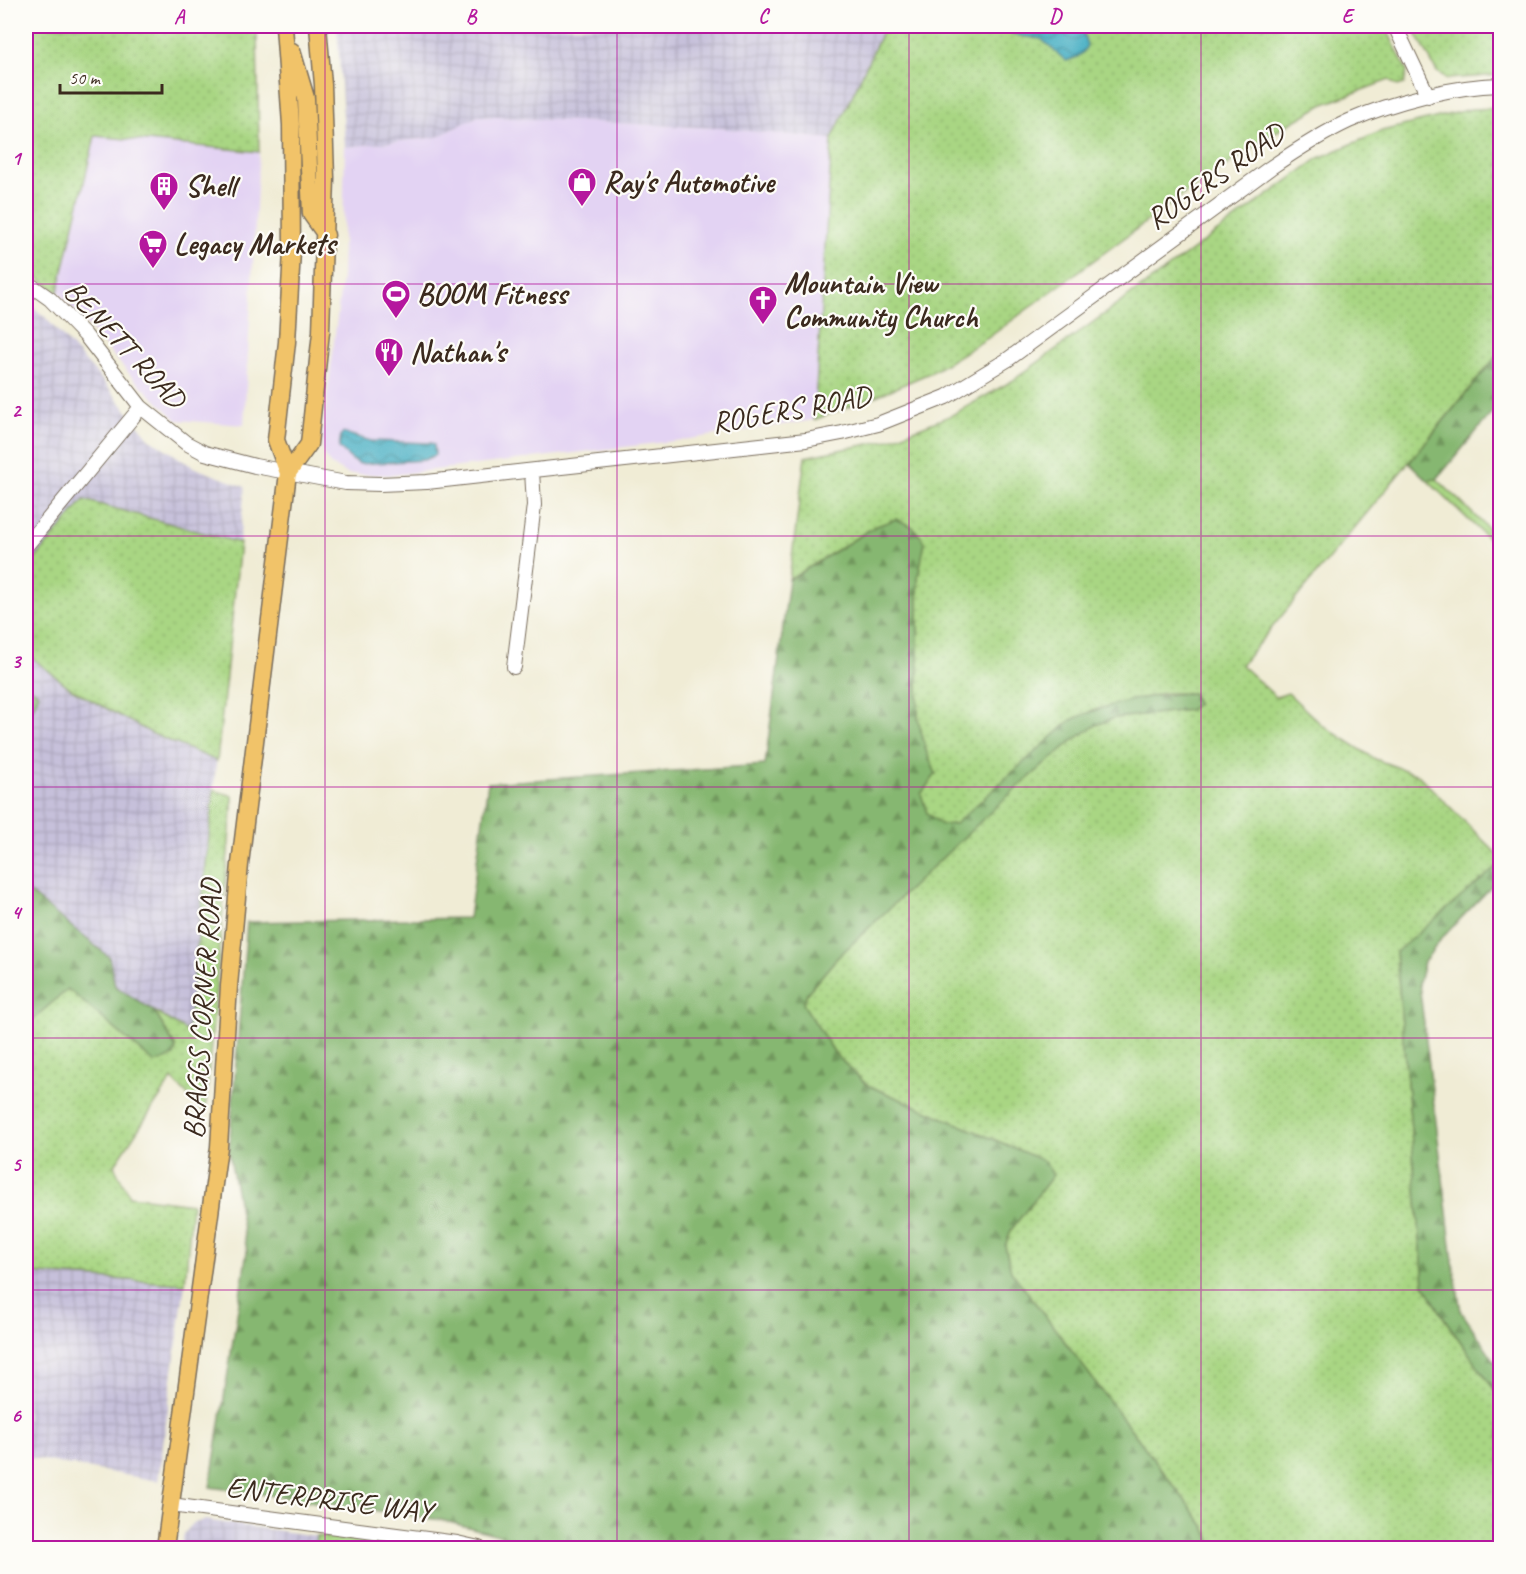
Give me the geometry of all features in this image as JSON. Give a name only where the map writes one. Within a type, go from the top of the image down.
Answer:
[{"type":"main road","points":[[284,26],[305,91],[311,214],[326,235]]},
{"type":"main road","name":"BRAGGS CORNER ROAD","points":[[165,1548],[219,1147],[229,986],[240,864],[288,473],[276,440],[292,251],[291,124],[284,26]]},
{"type":"main road","name":"BRAGGS CORNER ROAD","points":[[288,473],[309,444],[321,332],[326,235],[325,131],[318,26]]},
{"type":"street","points":[[1395,26],[1428,96]]},
{"type":"street","name":"ROGERS ROAD","points":[[288,473],[346,483],[380,484],[455,480],[806,440],[878,424],[946,397],[1007,360],[1307,143],[1350,121],[1428,96],[1461,88],[1500,84]]},
{"type":"street","name":"BENETT ROAD","points":[[26,282],[50,299],[85,335],[141,407],[186,443],[205,453],[288,473]]},
{"type":"street","points":[[26,546],[141,407]]},
{"type":"street","points":[[514,667],[534,505],[532,471]]},
{"type":"street","name":"ENTERPRISE WAY","points":[[171,1505],[457,1543],[478,1548]]},
{"type":"shaded area","points":[[337,26],[885,26],[832,139],[719,128],[478,116],[437,137],[345,147]]},
{"type":"shaded area","points":[[478,116],[719,128],[832,139],[814,420],[682,440],[392,475],[348,474],[331,465],[324,456],[322,441],[342,276],[345,147],[437,137]]},
{"type":"shaded area","points":[[95,135],[259,152],[244,425],[177,420],[132,377],[58,292]]},
{"type":"shaded area","points":[[26,302],[44,316],[102,380],[149,438],[193,467],[245,487],[188,1033],[26,927]]},
{"type":"shaded area","points":[[26,1273],[185,1284],[158,1481],[26,1457]]},
{"type":"shaded area","points":[[204,1520],[316,1536],[314,1548],[181,1548],[184,1534],[192,1524]]},
{"type":"green space","points":[[26,26],[257,26],[259,152],[95,136],[58,292],[26,269]]},
{"type":"green space","points":[[885,26],[1382,26],[1389,34],[1407,71],[1404,84],[1398,86],[1389,80],[1322,105],[1279,130],[1187,192],[988,338],[934,371],[814,420],[832,139]]},
{"type":"green space","points":[[1412,26],[1500,26],[1500,75],[1447,79],[1437,72]]},
{"type":"green space","points":[[1500,108],[1500,352],[1241,665],[1276,697],[1288,693],[1322,725],[1375,759],[1418,775],[1500,857],[1500,864],[1396,953],[1424,1283],[1444,1318],[1500,1398],[1500,1548],[1214,1548],[1205,1527],[1011,1271],[1005,1246],[1011,1230],[1053,1175],[1044,1161],[867,1085],[836,1055],[803,1004],[807,993],[837,958],[1003,800],[1072,741],[1096,725],[1115,718],[1189,710],[1193,693],[1164,693],[1091,711],[955,824],[942,825],[927,813],[921,794],[936,774],[926,751],[918,719],[918,576],[924,542],[896,519],[874,527],[789,580],[805,457],[888,440],[952,415],[1012,381],[1319,158],[1382,131],[1471,109]]},
{"type":"green space","points":[[1500,352],[1500,403],[1437,479],[1427,480],[1409,463]]},
{"type":"green space","points":[[1437,479],[1500,540],[1500,550],[1427,480]]},
{"type":"green space","points":[[84,500],[240,543],[217,761],[153,734],[73,690],[26,653],[26,570]]},
{"type":"green space","points":[[896,519],[913,527],[925,542],[918,577],[918,719],[926,751],[936,774],[921,794],[927,813],[942,825],[955,824],[1071,720],[1115,704],[1162,695],[1193,693],[1197,704],[1189,710],[1115,718],[1096,725],[1072,741],[1003,800],[837,958],[807,993],[803,1004],[836,1055],[867,1085],[1044,1161],[1053,1175],[1011,1230],[1005,1246],[1011,1271],[1205,1527],[1214,1548],[538,1548],[529,1543],[441,1520],[210,1487],[247,1251],[229,1152],[247,922],[469,918],[488,783],[765,765],[789,580],[874,527]]},
{"type":"green space","points":[[26,684],[39,694],[26,725]]},
{"type":"green space","points":[[214,790],[233,796],[205,1113],[172,1079],[114,1166],[130,1196],[192,1204],[185,1284],[26,1273],[26,1025],[68,989],[155,1063],[176,1047],[154,1011],[188,1032]]},
{"type":"green space","points":[[1500,864],[1500,878],[1441,939],[1424,962],[1419,983],[1461,1311],[1500,1369],[1500,1398],[1444,1318],[1424,1284],[1396,952]]},
{"type":"green space","points":[[26,890],[109,957],[115,986],[154,1011],[176,1048],[174,1056],[155,1063],[68,989],[26,1025]]},
{"type":"green space","points":[[316,1536],[424,1548],[337,1548],[315,1545]]},
{"type":"water","points":[[998,26],[1081,26],[1087,45],[1079,56],[1066,61],[1041,39],[1013,35]]},
{"type":"water","points":[[344,433],[371,441],[431,443],[434,445],[435,455],[424,460],[360,464],[339,448],[341,435]]},
{"type":"place","name":"Ray's Automotive","points":[[582,208]]},
{"type":"place","name":"Shell","points":[[164,212]]},
{"type":"place","name":"Legacy Markets","points":[[153,270]]},
{"type":"place","name":"BOOM Fitness","points":[[396,320]]},
{"type":"place","name":"Mountain View Community Church","points":[[763,326]]},
{"type":"place","name":"Nathan's","points":[[389,378]]}]
